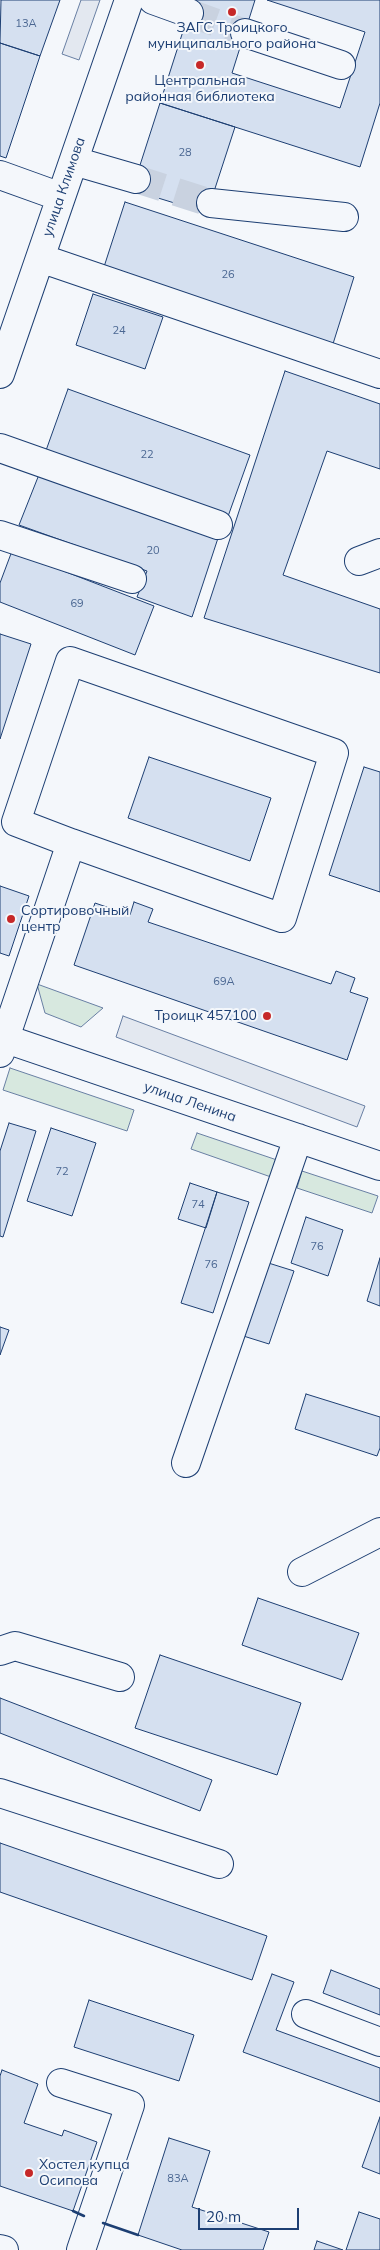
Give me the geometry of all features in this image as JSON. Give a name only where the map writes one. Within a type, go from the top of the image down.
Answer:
[{"type":"street","name":"улица Климова","points":[[0,374],[5,343],[40,258],[129,0]]},
{"type":"street","points":[[153,0],[189,12]]},
{"type":"street","points":[[245,33],[341,64]]},
{"type":"street","points":[[74,161],[136,179]]},
{"type":"street","points":[[0,175],[61,197]]},
{"type":"street","points":[[211,203],[344,217]]},
{"type":"street","points":[[40,258],[380,374]]},
{"type":"street","points":[[0,448],[218,525]]},
{"type":"street","points":[[0,535],[132,579]]},
{"type":"street","points":[[70,661],[334,753],[282,918],[71,843],[16,822],[70,661]]},
{"type":"street","points":[[2,1043],[71,843]]},
{"type":"street","name":"улица Ленина","points":[[2,1043],[380,1166]]},
{"type":"street","points":[[186,1463],[298,1138]]},
{"type":"street","points":[[302,1572],[380,1532]]},
{"type":"street","points":[[0,1650],[15,1646],[120,1677]]},
{"type":"street","points":[[0,1793],[219,1864]]},
{"type":"street","points":[[306,2014],[380,2042]]},
{"type":"street","points":[[61,2083],[130,2105],[81,2250]]},
{"type":"street","points":[[0,2249],[4,2250]]},
{"type":"shaded area","points":[[81,0],[100,0],[79,60],[62,54]]},
{"type":"shaded area","points":[[37,984],[103,1008],[81,1027],[45,1013]]},
{"type":"shaded area","points":[[123,1016],[365,1106],[357,1127],[116,1037]]},
{"type":"shaded area","points":[[10,1068],[134,1110],[127,1131],[3,1090]]},
{"type":"shaded area","points":[[197,1133],[277,1160],[271,1177],[191,1149]]},
{"type":"shaded area","points":[[302,1171],[378,1196],[372,1213],[297,1188]]},
{"type":"building","points":[[1,0],[60,0],[40,56],[0,43]]},
{"type":"building","points":[[193,0],[255,0],[232,73],[340,108],[365,32],[267,0],[380,0],[380,103],[360,167],[160,103]]},
{"type":"building","points":[[0,43],[40,56],[6,158],[0,156]]},
{"type":"building","points":[[160,103],[235,127],[207,213],[132,190]]},
{"type":"building","points":[[125,202],[354,277],[332,347],[102,273]]},
{"type":"building","points":[[93,294],[163,317],[145,369],[76,345]]},
{"type":"building","points":[[285,371],[380,404],[380,469],[327,451],[283,575],[380,609],[380,673],[204,618]]},
{"type":"building","points":[[68,389],[250,455],[226,522],[44,456]]},
{"type":"building","points":[[42,467],[220,532],[192,617],[137,597],[147,571],[19,525]]},
{"type":"building","points":[[12,551],[154,606],[135,655],[0,602],[0,583]]},
{"type":"building","points":[[0,634],[31,644],[0,739]]},
{"type":"building","points":[[149,757],[271,798],[250,861],[128,818]]},
{"type":"building","points":[[364,767],[380,772],[380,892],[329,875]]},
{"type":"building","name":"Сортировочный центр","points":[[0,886],[29,896],[9,956],[0,953]]},
{"type":"building","points":[[134,902],[153,909],[148,922],[331,984],[336,971],[355,978],[350,992],[368,998],[347,1060],[74,965],[95,903],[130,915]]},
{"type":"building","points":[[9,1123],[36,1131],[3,1237],[0,1236],[0,1151]]},
{"type":"building","points":[[51,1128],[96,1143],[72,1216],[27,1201]]},
{"type":"building","points":[[190,1183],[217,1192],[206,1228],[178,1219]]},
{"type":"building","points":[[217,1192],[249,1202],[213,1313],[181,1303]]},
{"type":"building","points":[[306,1217],[343,1230],[328,1276],[291,1263]]},
{"type":"building","points":[[380,1258],[380,1306],[367,1301]]},
{"type":"building","points":[[262,1261],[294,1271],[269,1344],[237,1334]]},
{"type":"building","points":[[0,1327],[9,1330],[0,1355]]},
{"type":"building","points":[[306,1394],[380,1417],[380,1448],[377,1456],[295,1429]]},
{"type":"building","points":[[258,1598],[359,1633],[342,1680],[242,1645]]},
{"type":"building","points":[[160,1655],[301,1703],[277,1775],[135,1728]]},
{"type":"building","points":[[0,1698],[212,1780],[200,1811],[0,1733]]},
{"type":"building","points":[[0,1843],[267,1936],[252,1980],[0,1892]]},
{"type":"building","points":[[331,1970],[380,1989],[380,2015],[323,1993]]},
{"type":"building","points":[[272,1974],[294,1982],[276,2030],[380,2068],[380,2102],[243,2052]]},
{"type":"building","points":[[89,2000],[194,2035],[179,2081],[74,2047]]},
{"type":"building","points":[[2,2070],[38,2084],[24,2123],[62,2136],[64,2130],[97,2142],[73,2211],[0,2186],[0,2076]]},
{"type":"building","points":[[380,2117],[380,2174],[362,2167]]},
{"type":"building","points":[[169,2138],[210,2151],[192,2207],[269,2232],[263,2250],[182,2250],[138,2235]]},
{"type":"building","points":[[359,2212],[380,2219],[380,2250],[346,2250]]},
{"type":"building","points":[[317,2241],[343,2250],[314,2250]]},
{"type":"tunnel","points":[[189,13],[245,33]]},
{"type":"tunnel","points":[[136,179],[211,203]]},
{"type":"wall","points":[[73,2211],[84,2216]]},
{"type":"wall","points":[[103,2223],[138,2235]]},
{"type":"place","name":"ЗАГС Троицкого муниципального района","points":[[232,12]]},
{"type":"place","name":"Центральная районная библиотека","points":[[200,65]]},
{"type":"place","name":"Сортировочный центр","points":[[11,919]]},
{"type":"place","name":"Троицк 457100","points":[[267,1016]]},
{"type":"place","name":"Хостел купца Осипова","points":[[29,2173]]}]
